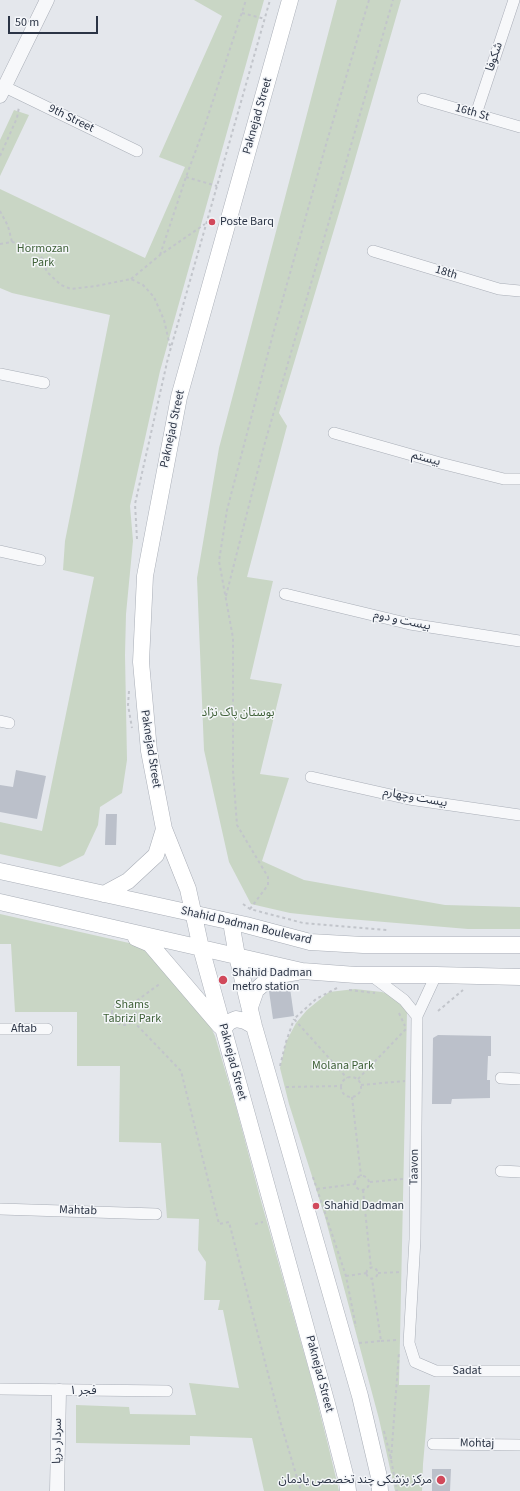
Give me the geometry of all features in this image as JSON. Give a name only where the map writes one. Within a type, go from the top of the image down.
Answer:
[{"type":"main road","name":"Paknejad Street","points":[[290,0],[179,397],[145,576],[141,662],[148,751],[164,829],[188,890],[201,948],[327,1404],[348,1491]]},
{"type":"main road","points":[[104,894],[128,881],[156,855],[164,829]]},
{"type":"main road","name":"Shahid Dadman Boulevard","points":[[0,871],[252,926],[310,942],[363,945],[520,945]]},
{"type":"main road","points":[[0,902],[302,971],[372,976],[436,975],[520,977]]},
{"type":"main road","points":[[231,922],[237,956],[254,1026],[360,1396],[379,1477],[380,1491]]},
{"type":"main road","points":[[106,926],[150,944],[223,1029],[229,1022],[236,1019],[245,1021],[254,1026]]},
{"type":"main road","points":[[250,1007],[256,990],[264,983],[279,976],[302,971]]},
{"type":"street","points":[[2,92],[47,0]]},
{"type":"street","name":"شکوفا","points":[[476,114],[514,0]]},
{"type":"street","name":"9th Street","points":[[2,92],[22,95],[136,151]]},
{"type":"street","name":"16th St","points":[[424,100],[520,127]]},
{"type":"street","name":"18th","points":[[373,251],[499,289],[520,291]]},
{"type":"street","points":[[0,374],[44,383]]},
{"type":"street","name":"بیستم","points":[[334,433],[440,463],[504,479],[520,479]]},
{"type":"street","points":[[0,551],[40,560]]},
{"type":"street","name":"بیست و دوم","points":[[285,594],[410,624],[520,641]]},
{"type":"street","name":"بیست وچهارم","points":[[311,777],[409,799],[520,815]]},
{"type":"street","name":"Taavon","points":[[415,1362],[409,1343],[415,1239],[417,1016],[436,975]]},
{"type":"street","points":[[372,976],[404,1000],[417,1016]]},
{"type":"street","name":"Aftab","points":[[0,1029],[47,1029]]},
{"type":"street","points":[[501,1078],[520,1079]]},
{"type":"street","points":[[501,1171],[520,1172]]},
{"type":"street","name":"Mahtab","points":[[0,1209],[156,1214]]},
{"type":"street","name":"Sadat","points":[[415,1362],[436,1371],[520,1371]]},
{"type":"street","name":"فجر ۱","points":[[0,1389],[59,1391],[167,1390]]},
{"type":"street","name":"سردار دریا","points":[[57,1491],[59,1391]]},
{"type":"street","name":"Mohtaj","points":[[433,1444],[520,1445]]},
{"type":"path","points":[[160,255],[246,0]]},
{"type":"path","points":[[250,909],[268,885],[268,877],[236,825],[233,638],[218,561],[227,510],[325,148],[369,0]]},
{"type":"path","points":[[225,597],[264,446],[393,0]]},
{"type":"path","points":[[242,13],[265,19]]},
{"type":"path","points":[[0,156],[17,118],[22,95]]},
{"type":"path","points":[[186,177],[217,186]]},
{"type":"path","points":[[0,211],[8,226],[12,242]]},
{"type":"path","points":[[0,244],[12,242],[38,248],[46,272],[60,285],[71,289],[131,279],[160,255],[206,223]]},
{"type":"path","points":[[131,279],[143,285],[154,297],[164,320],[170,348]]},
{"type":"path","points":[[243,904],[250,909],[303,922],[391,930]]},
{"type":"path","points":[[132,1004],[161,983]]},
{"type":"path","points":[[280,1068],[286,1042],[294,1019],[316,998],[336,988],[380,995]]},
{"type":"path","points":[[438,1011],[463,989]]},
{"type":"path","points":[[125,1002],[132,1004],[136,1014],[133,1021],[126,1025],[119,1024],[114,1018],[113,1014],[117,1004],[125,1002]]},
{"type":"path","points":[[398,1012],[407,1028],[406,1036]]},
{"type":"path","points":[[294,1019],[347,1078]]},
{"type":"path","points":[[133,1021],[181,1071],[219,1224],[229,1222],[281,1424],[301,1491]]},
{"type":"path","points":[[358,1079],[407,1028]]},
{"type":"path","points":[[361,1085],[405,1081],[405,1074]]},
{"type":"path","points":[[352,1077],[358,1079],[361,1085],[360,1092],[352,1097],[348,1097],[343,1093],[341,1086],[343,1081],[352,1077]]},
{"type":"path","points":[[285,1087],[341,1086]]},
{"type":"path","points":[[352,1097],[361,1176]]},
{"type":"path","points":[[312,1175],[346,1276],[356,1328]]},
{"type":"path","points":[[361,1176],[368,1178],[370,1182]]},
{"type":"path","points":[[355,1184],[356,1180],[361,1176]]},
{"type":"path","points":[[370,1182],[404,1179]]},
{"type":"path","points":[[355,1184],[357,1188],[363,1190],[369,1187],[370,1182]]},
{"type":"path","points":[[317,1189],[355,1184]]},
{"type":"path","points":[[346,1276],[367,1273],[371,1268],[363,1190]]},
{"type":"path","points":[[378,1273],[402,1272],[402,1265]]},
{"type":"path","points":[[371,1268],[376,1269],[378,1273]]},
{"type":"path","points":[[367,1273],[372,1279],[380,1341]]},
{"type":"path","points":[[372,1279],[376,1278],[378,1273]]},
{"type":"path","points":[[361,1350],[359,1342],[400,1340]]},
{"type":"path","points":[[392,1459],[400,1348]]},
{"type":"path","points":[[383,1430],[392,1459],[397,1491]]},
{"type":"green space","name":"Hormozan Park","points":[[194,0],[264,0],[160,371],[130,506],[133,541],[126,614],[125,655],[127,760],[122,793],[100,807],[98,825],[84,855],[60,867],[0,854],[0,822],[42,831],[94,577],[63,570],[65,541],[110,315],[12,293],[0,288],[0,189],[145,258],[185,167],[159,157],[222,16]]},
{"type":"green space","name":"بوستان پاک نژاد","points":[[337,0],[401,0],[279,413],[287,426],[247,577],[273,581],[250,679],[282,684],[260,774],[289,778],[262,861],[304,880],[445,905],[520,907],[520,929],[468,929],[337,918],[290,913],[251,904],[229,862],[204,750],[197,578],[219,448]]},
{"type":"green space","points":[[14,110],[29,115],[0,176],[0,140]]},
{"type":"green space","name":"Shams Tabrizi Park","points":[[0,914],[138,945],[158,961],[206,1017],[215,1036],[236,1107],[313,1385],[339,1491],[264,1491],[252,1438],[190,1436],[190,1445],[76,1443],[76,1405],[129,1407],[130,1414],[196,1415],[189,1383],[239,1388],[223,1310],[218,1310],[220,1300],[204,1300],[206,1262],[198,1250],[199,1219],[167,1218],[161,1143],[119,1142],[120,1066],[77,1066],[77,1012],[15,1012],[11,944],[0,944]]},
{"type":"green space","name":"Molana Park","points":[[355,989],[382,992],[390,995],[397,999],[407,1011],[399,1385],[430,1385],[422,1491],[395,1491],[379,1419],[325,1217],[289,1104],[280,1068],[286,1042],[296,1023],[307,1010],[329,992]]},
{"type":"building","points":[[16,770],[46,776],[37,819],[0,812],[0,785],[13,787]]},
{"type":"building","points":[[106,814],[117,814],[116,845],[105,845]]},
{"type":"building","points":[[290,988],[294,1016],[273,1019],[269,991]]},
{"type":"building","points":[[438,1035],[491,1036],[491,1056],[488,1056],[487,1080],[490,1080],[490,1098],[452,1099],[451,1104],[432,1104],[433,1038]]},
{"type":"building","name":"مرکز پزشکی چند تخصصی یادمان","points":[[432,1469],[451,1469],[450,1491],[432,1491]]},
{"type":"place","name":"Poste Barq","points":[[212,222]]},
{"type":"place","name":"Shahid Dadman metro station","points":[[223,980]]},
{"type":"place","name":"Shahid Dadman","points":[[316,1206]]},
{"type":"place","name":"مرکز پزشکی چند تخصصی یادمان","points":[[441,1480]]}]
